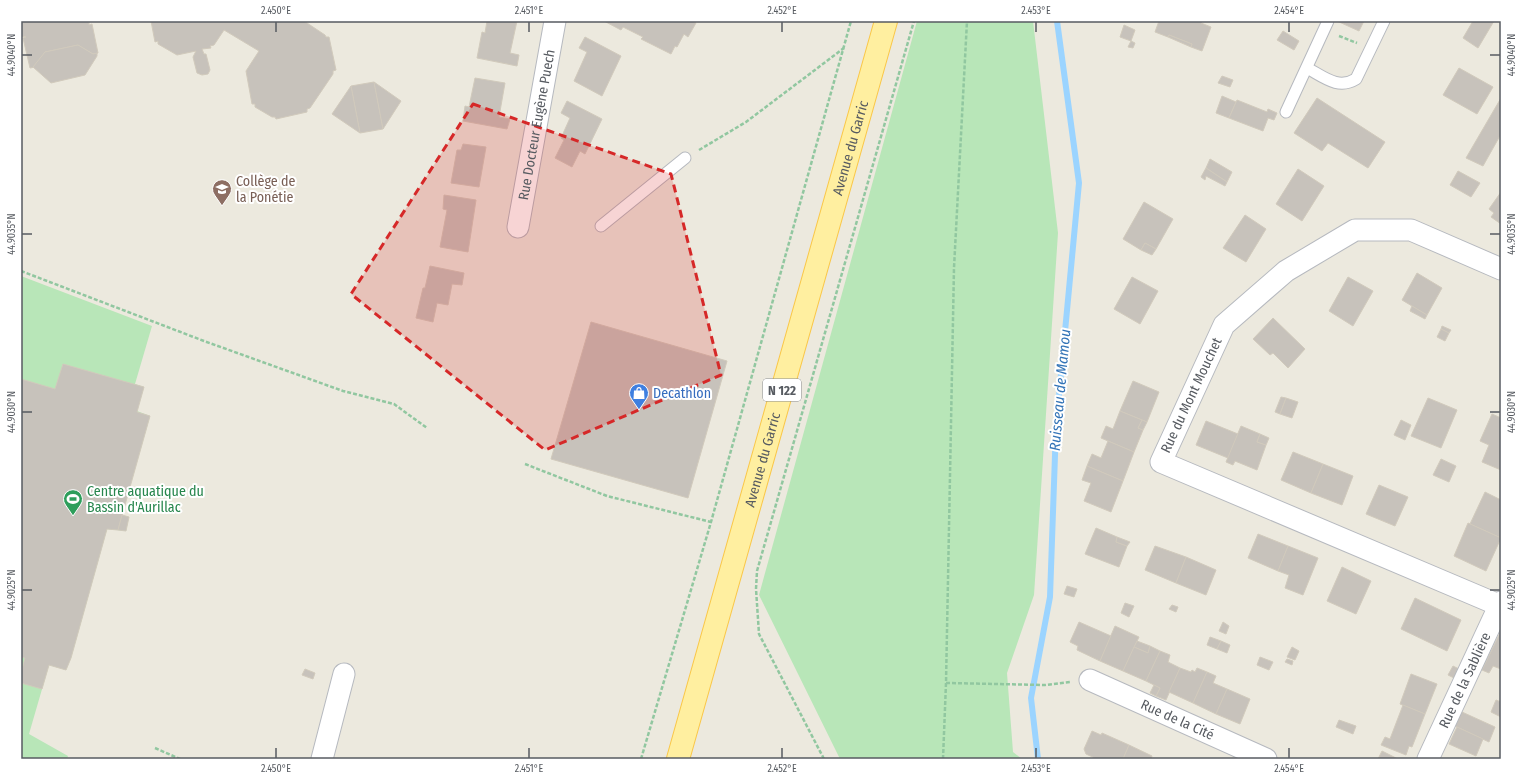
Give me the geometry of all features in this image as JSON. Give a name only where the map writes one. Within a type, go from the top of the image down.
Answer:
[{"type":"main road","name":"Avenue du Garric","points":[[678,759],[886,21]]},
{"type":"street","name":"Rue Docteur Eugène Puech","points":[[518,228],[555,21]]},
{"type":"street","name":"Rue du Mont Mouchet","points":[[1500,604],[1161,462],[1224,324],[1286,271],[1355,230],[1411,230],[1501,269]]},
{"type":"street","name":"Rue de la Sablière","points":[[1428,759],[1500,604]]},
{"type":"street","points":[[322,759],[344,674]]},
{"type":"street","name":"Rue de la Cité","points":[[1090,680],[1266,759]]},
{"type":"lane","points":[[1307,68],[1338,84],[1348,84],[1356,79],[1384,21]]},
{"type":"lane","points":[[1286,112],[1327,24]]},
{"type":"lane","points":[[601,226],[685,158]]},
{"type":"path","points":[[641,759],[711,522],[851,21]]},
{"type":"path","points":[[824,759],[759,634],[756,589],[757,571],[914,21]]},
{"type":"path","points":[[943,759],[946,683],[954,268],[967,21]]},
{"type":"path","points":[[1327,24],[1349,40],[1372,46]]},
{"type":"path","points":[[685,158],[746,122],[844,48]]},
{"type":"path","points":[[21,271],[204,341],[343,391],[394,404],[427,428]]},
{"type":"path","points":[[526,464],[607,496],[711,522]]},
{"type":"path","points":[[946,683],[1045,685]]},
{"type":"path","points":[[155,748],[180,759]]},
{"type":"highlighted area","points":[[473,104],[671,174],[721,375],[545,450],[351,294]]},
{"type":"green space","points":[[917,21],[1033,21],[1058,233],[1034,595],[1007,673],[1013,752],[1022,759],[840,759],[759,595]]},
{"type":"green space","name":"Centre aquatique du Bassin d'Aurillac","points":[[21,276],[152,326],[135,384],[144,387],[137,411],[150,416],[122,515],[129,517],[126,531],[107,529],[71,658],[66,670],[49,665],[29,734],[68,756],[67,759],[21,759]]},
{"type":"building","points":[[21,21],[92,21],[89,22],[89,25],[92,24],[98,53],[93,54],[78,45],[45,52],[35,67],[30,68],[23,38],[26,37],[21,36]]},
{"type":"building","points":[[151,21],[304,21],[326,37],[329,37],[336,70],[333,71],[333,74],[310,108],[307,109],[307,112],[276,119],[275,117],[272,117],[255,107],[255,104],[252,104],[246,71],[259,51],[224,30],[214,45],[210,46],[211,48],[202,49],[204,54],[206,54],[210,70],[208,74],[202,75],[197,73],[193,57],[196,51],[177,55],[158,44],[158,41],[155,42]]},
{"type":"building","points":[[487,21],[517,21],[510,53],[519,55],[517,66],[477,58],[482,32],[485,33]]},
{"type":"building","points":[[604,21],[692,21],[696,23],[688,37],[684,34],[677,47],[675,46],[671,54],[641,39],[643,37],[623,27],[621,30]]},
{"type":"building","points":[[1159,21],[1202,21],[1201,23],[1211,27],[1202,51],[1191,47],[1192,44],[1169,35],[1168,37],[1155,32]]},
{"type":"building","points":[[1337,21],[1364,21],[1359,31]]},
{"type":"building","points":[[1473,21],[1494,21],[1478,48],[1463,38]]},
{"type":"building","points":[[1124,25],[1135,30],[1131,41],[1120,37]]},
{"type":"building","points":[[1283,31],[1299,41],[1294,50],[1277,40]]},
{"type":"building","points":[[1169,35],[1192,44],[1191,47],[1168,37]]},
{"type":"building","points":[[585,37],[621,56],[602,96],[574,81],[587,52],[579,48]]},
{"type":"building","points":[[1131,41],[1135,43],[1133,48],[1128,47]]},
{"type":"building","points":[[78,45],[93,54],[97,53],[97,56],[85,75],[51,83],[33,67],[45,52]]},
{"type":"building","points":[[1459,68],[1493,87],[1477,114],[1443,95]]},
{"type":"building","points":[[1222,76],[1233,80],[1230,87],[1218,83]]},
{"type":"building","points":[[475,78],[505,83],[499,117],[510,119],[507,129],[463,121],[465,106],[469,107]]},
{"type":"building","points":[[374,82],[383,129],[360,133],[351,86]]},
{"type":"building","points":[[374,82],[401,101],[383,129]]},
{"type":"building","points":[[351,86],[360,133],[332,114]]},
{"type":"building","points":[[1222,96],[1236,102],[1229,118],[1216,113]]},
{"type":"building","points":[[1317,98],[1385,142],[1368,168],[1328,143],[1322,151],[1294,133]]},
{"type":"building","points":[[1501,98],[1501,134],[1483,166],[1466,158]]},
{"type":"building","points":[[1237,100],[1267,112],[1268,109],[1277,113],[1274,120],[1268,118],[1263,131],[1229,118]]},
{"type":"building","points":[[567,101],[602,119],[585,154],[580,151],[572,167],[555,158],[564,140],[561,138],[570,118],[561,113]]},
{"type":"building","points":[[463,144],[486,147],[479,187],[451,183],[457,150],[461,150]]},
{"type":"building","points":[[1210,159],[1232,172],[1227,182],[1206,168]]},
{"type":"building","points":[[1206,168],[1227,182],[1225,186],[1206,176],[1205,180],[1201,177]]},
{"type":"building","points":[[1298,169],[1324,186],[1302,221],[1276,204]]},
{"type":"building","points":[[1458,171],[1480,183],[1471,197],[1450,185]]},
{"type":"building","points":[[1501,192],[1501,224],[1491,217],[1494,213],[1489,209]]},
{"type":"building","points":[[444,195],[476,200],[468,252],[440,247],[447,210],[443,209]]},
{"type":"building","points":[[1144,202],[1173,219],[1156,249],[1145,243],[1141,250],[1123,239]]},
{"type":"building","points":[[1245,215],[1266,229],[1246,262],[1223,248]]},
{"type":"building","points":[[1145,243],[1156,249],[1152,255],[1141,250]]},
{"type":"building","points":[[430,266],[464,273],[462,285],[452,284],[448,305],[437,303],[433,322],[416,318]]},
{"type":"building","points":[[1417,273],[1442,288],[1427,315],[1402,300]]},
{"type":"building","points":[[1132,277],[1158,291],[1140,324],[1114,309]]},
{"type":"building","points":[[1348,277],[1373,291],[1353,326],[1329,311]]},
{"type":"building","points":[[1412,306],[1427,315],[1425,319],[1410,311]]},
{"type":"building","points":[[1273,318],[1305,349],[1288,368],[1273,353],[1270,355],[1253,339]]},
{"type":"building","name":"Decathlon","points":[[591,322],[727,361],[688,498],[551,459]]},
{"type":"building","points":[[1442,326],[1451,330],[1449,333],[1441,329]]},
{"type":"building","points":[[1441,329],[1449,333],[1445,341],[1437,337]]},
{"type":"building","name":"Centre aquatique du Bassin d'Aurillac","points":[[63,364],[144,387],[137,412],[150,416],[118,530],[107,529],[71,658],[66,670],[49,665],[42,689],[21,683],[21,673],[25,658],[21,657],[21,379],[55,389]]},
{"type":"building","points":[[1133,381],[1159,392],[1147,422],[1120,411]]},
{"type":"building","points":[[1281,397],[1286,398],[1280,414],[1275,412]]},
{"type":"building","points":[[1286,398],[1298,402],[1292,418],[1280,414]]},
{"type":"building","points":[[1428,398],[1457,410],[1441,448],[1411,436]]},
{"type":"building","points":[[1120,411],[1142,420],[1138,428],[1143,430],[1134,452],[1101,438],[1106,426],[1113,429]]},
{"type":"building","points":[[1492,414],[1501,418],[1501,470],[1482,462],[1489,445],[1480,441]]},
{"type":"building","points":[[1142,420],[1147,422],[1143,430],[1138,428]]},
{"type":"building","points":[[1401,420],[1411,425],[1405,440],[1394,435]]},
{"type":"building","points":[[1206,421],[1238,434],[1228,458],[1196,445]]},
{"type":"building","points":[[1241,426],[1260,434],[1257,442],[1266,445],[1257,470],[1235,461],[1233,465],[1226,462]]},
{"type":"building","points":[[1260,434],[1269,438],[1266,445],[1257,442]]},
{"type":"building","points":[[1108,441],[1134,452],[1123,481],[1087,466],[1092,454],[1101,458]]},
{"type":"building","points":[[1293,452],[1323,464],[1311,493],[1281,480]]},
{"type":"building","points":[[1441,459],[1456,466],[1449,482],[1433,475]]},
{"type":"building","points":[[1323,464],[1353,476],[1342,505],[1311,493]]},
{"type":"building","points":[[1087,466],[1123,481],[1111,512],[1084,501],[1091,483],[1082,480]]},
{"type":"building","points":[[1379,485],[1408,497],[1395,526],[1366,514]]},
{"type":"building","points":[[1485,492],[1501,500],[1501,538],[1470,524]]},
{"type":"building","points":[[122,515],[129,517],[126,531],[118,530]]},
{"type":"building","points":[[1468,523],[1501,538],[1486,571],[1454,556]]},
{"type":"building","points":[[1096,528],[1117,537],[1116,542],[1127,546],[1119,567],[1085,554]]},
{"type":"building","points":[[1258,534],[1288,546],[1278,571],[1248,558]]},
{"type":"building","points":[[1117,537],[1130,542],[1127,546],[1116,542]]},
{"type":"building","points":[[1155,546],[1186,557],[1176,583],[1145,570]]},
{"type":"building","points":[[1288,546],[1318,558],[1303,595],[1285,588],[1289,575],[1278,571]]},
{"type":"building","points":[[1186,557],[1216,570],[1206,595],[1176,583]]},
{"type":"building","points":[[1342,567],[1371,581],[1356,614],[1327,601]]},
{"type":"building","points":[[1067,586],[1077,589],[1074,597],[1064,594]]},
{"type":"building","points":[[1415,598],[1461,620],[1447,651],[1401,629]]},
{"type":"building","points":[[1125,603],[1134,606],[1129,617],[1121,613]]},
{"type":"building","points":[[1172,605],[1178,607],[1176,612],[1169,609]]},
{"type":"building","points":[[1079,622],[1111,636],[1100,661],[1077,650],[1078,646],[1070,642]]},
{"type":"building","points":[[1223,622],[1229,626],[1226,634],[1219,631]]},
{"type":"building","points":[[1115,626],[1139,637],[1123,671],[1100,661]]},
{"type":"building","points":[[1501,631],[1501,669],[1493,666],[1489,673],[1482,670]]},
{"type":"building","points":[[1210,637],[1221,641],[1217,649],[1207,645]]},
{"type":"building","points":[[1137,641],[1150,646],[1148,653],[1134,647]]},
{"type":"building","points":[[1221,641],[1230,645],[1227,653],[1217,649]]},
{"type":"building","points":[[1150,646],[1160,651],[1146,681],[1123,671],[1134,647],[1148,653]]},
{"type":"building","points":[[1292,647],[1299,651],[1295,660],[1287,657]]},
{"type":"building","points":[[1160,651],[1170,655],[1168,662],[1180,668],[1166,700],[1156,696],[1160,688],[1146,681]]},
{"type":"building","points":[[1260,657],[1273,662],[1269,670],[1257,665]]},
{"type":"building","points":[[1287,659],[1293,661],[1292,665],[1285,662]]},
{"type":"building","points":[[1453,666],[1459,669],[1454,678],[1448,675]]},
{"type":"building","points":[[1180,668],[1195,672],[1197,668],[1207,672],[1193,703],[1169,692]]},
{"type":"building","points":[[305,669],[315,673],[313,679],[302,675]]},
{"type":"building","points":[[1207,672],[1216,676],[1213,683],[1227,689],[1216,714],[1193,703]]},
{"type":"building","points":[[1411,674],[1437,684],[1425,714],[1400,704]]},
{"type":"building","points":[[1154,685],[1160,688],[1156,696],[1150,693]]},
{"type":"building","points":[[1227,689],[1250,699],[1240,724],[1216,714]]},
{"type":"building","points":[[1496,700],[1501,702],[1501,717],[1491,712]]},
{"type":"building","points":[[1403,705],[1425,714],[1412,747],[1409,746],[1406,755],[1381,745],[1385,737],[1390,739]]},
{"type":"building","points":[[1462,712],[1495,727],[1489,742],[1455,726]]},
{"type":"building","points":[[1339,720],[1356,726],[1353,734],[1336,727]]},
{"type":"building","points":[[1457,727],[1483,739],[1476,756],[1449,744]]},
{"type":"building","points":[[1092,731],[1101,735],[1102,733],[1129,745],[1123,759],[1097,759],[1086,754],[1084,749]]},
{"type":"building","points":[[1129,745],[1152,756],[1151,759],[1123,759]]},
{"type":"building","points":[[1382,751],[1398,759],[1378,759]]},
{"type":"waterway","name":"Ruisseau de Mamou","points":[[1038,759],[1031,698],[1050,597],[1056,427],[1079,183],[1057,21]]},
{"type":"place","name":"Collège de la Ponétie","points":[[222,206]]},
{"type":"place","name":"Decathlon","points":[[639,410]]},
{"type":"place","name":"Centre aquatique du Bassin d'Aurillac","points":[[73,516]]}]
